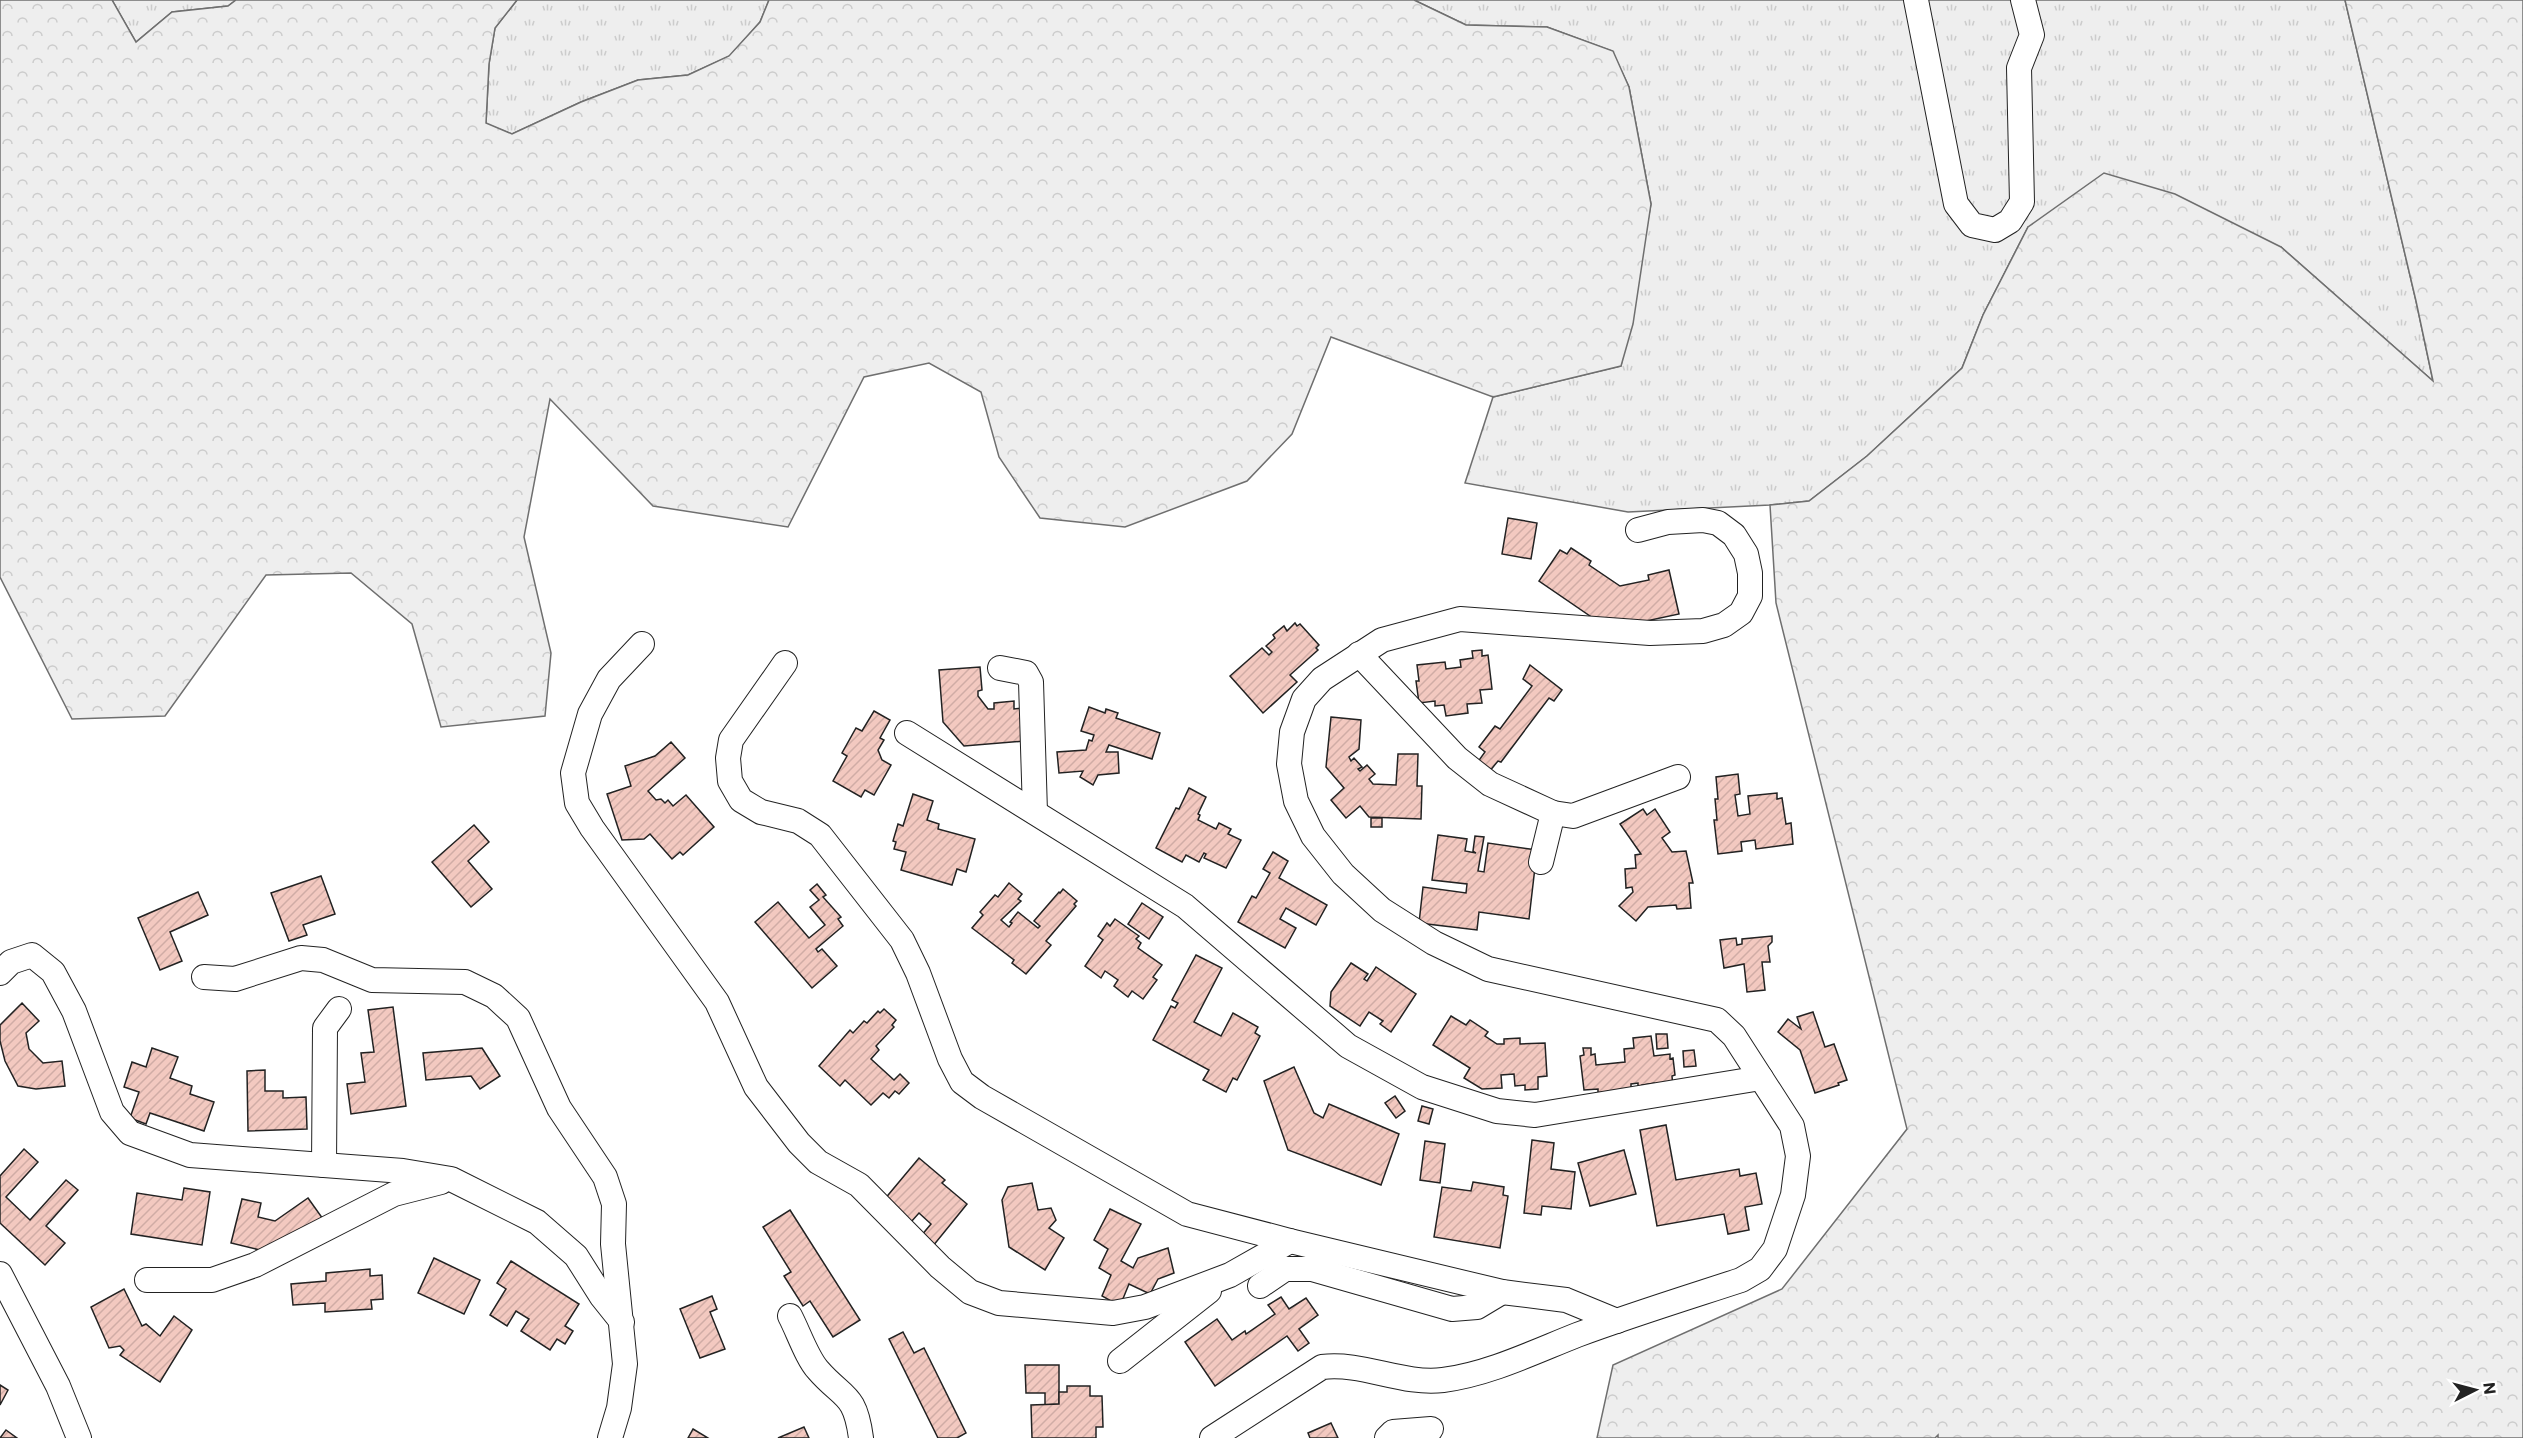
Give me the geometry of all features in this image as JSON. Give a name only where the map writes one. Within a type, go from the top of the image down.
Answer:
[{"type":"street","points":[[1916,0],[1956,204],[1972,225],[1995,230],[2010,221],[2022,202],[2019,68],[2032,35],[2023,0]]},
{"type":"street","points":[[1212,1438],[1322,1367],[1342,1365],[1419,1381],[1472,1375],[1617,1321],[1741,1280],[1760,1269],[1775,1249],[1793,1195],[1798,1156],[1792,1126],[1734,1036],[1717,1020],[1488,969],[1434,943],[1382,910],[1343,874],[1313,837],[1296,801],[1289,764],[1292,732],[1304,699],[1322,679],[1382,640],[1460,619],[1650,633],[1703,631],[1725,625],[1741,613],[1750,596],[1750,573],[1746,555],[1734,535],[1718,523],[1703,520],[1668,522],[1638,530]]},
{"type":"street","points":[[642,644],[609,679],[590,714],[573,773],[577,802],[592,828],[717,1002],[756,1087],[799,1143],[818,1162],[859,1185],[940,1267],[970,1292],[999,1303],[1113,1313],[1145,1307],[1230,1275]]},
{"type":"street","points":[[1359,654],[1457,758],[1490,784],[1553,813],[1573,816],[1581,814],[1678,777]]},
{"type":"street","points":[[785,663],[731,740],[728,759],[730,781],[741,800],[761,812],[798,821],[820,835],[902,940],[918,973],[950,1059],[962,1082],[982,1097],[1187,1214],[1502,1292],[1566,1300],[1617,1321]]},
{"type":"street","points":[[1000,668],[1026,673],[1032,682],[1035,812]]},
{"type":"street","points":[[907,733],[1185,906],[1348,1046],[1422,1087],[1497,1111],[1535,1115],[1761,1078]]},
{"type":"street","points":[[1541,862],[1553,813]]},
{"type":"street","points":[[0,973],[10,962],[32,955],[53,972],[74,1011],[112,1112],[130,1133],[190,1155],[403,1171],[451,1179],[537,1222],[576,1256],[602,1297],[622,1322]]},
{"type":"street","points":[[204,977],[235,979],[302,958],[323,960],[372,980],[465,982],[494,996],[518,1018],[559,1108],[605,1177],[614,1204],[613,1244],[625,1364],[619,1408],[610,1438]]},
{"type":"street","points":[[324,1165],[325,1028],[339,1009]]},
{"type":"street","points":[[147,1280],[212,1280],[255,1265],[393,1194],[451,1179]]},
{"type":"street","points":[[1120,1361],[1230,1275],[1290,1241]]},
{"type":"street","points":[[1260,1286],[1285,1269],[1312,1269],[1452,1309],[1477,1307],[1502,1292]]},
{"type":"street","points":[[0,1274],[58,1386],[79,1438]]},
{"type":"street","points":[[790,1316],[817,1369],[848,1396],[859,1419],[861,1438]]},
{"type":"street","points":[[1387,1438],[1393,1432],[1431,1429]]},
{"type":"green space","points":[[0,0],[112,0],[136,42],[172,12],[228,6],[236,0],[517,0],[495,28],[489,64],[486,123],[512,134],[581,102],[638,80],[688,75],[729,56],[760,22],[769,0],[1414,0],[1466,25],[1547,27],[1613,51],[1629,87],[1651,204],[1633,324],[1621,366],[1493,397],[1331,337],[1292,434],[1247,481],[1125,527],[1040,518],[999,457],[981,392],[929,363],[864,377],[788,527],[653,506],[550,399],[524,537],[551,653],[545,716],[441,727],[412,624],[351,573],[266,575],[165,716],[72,719],[0,577]]},
{"type":"green space","points":[[112,0],[236,0],[228,6],[172,12],[136,42]]},
{"type":"green space","points":[[517,0],[769,0],[760,22],[730,56],[688,75],[638,80],[581,102],[512,134],[486,124],[489,64],[495,28]]},
{"type":"green space","points":[[1414,0],[2345,0],[2433,381],[2281,247],[2028,227],[1983,315],[1962,368],[1867,456],[1809,501],[1628,512],[1465,483],[1493,397],[1621,366],[1651,204],[1629,87],[1612,51],[1547,27],[1466,25]]},
{"type":"green space","points":[[2345,0],[2523,0],[2523,1438],[1938,1438],[1938,1435],[1935,1438],[1597,1438],[1613,1365],[1782,1289],[1907,1129],[1776,603],[1770,505],[1809,501],[1867,456],[1962,368],[1983,315],[2028,227],[2104,173],[2175,194],[2281,247],[2433,381]]},
{"type":"building","points":[[1508,518],[1537,523],[1531,559],[1502,554]]},
{"type":"building","points":[[1571,548],[1591,561],[1589,565],[1620,586],[1649,580],[1648,575],[1669,570],[1679,614],[1609,629],[1539,581],[1560,550],[1567,554]]},
{"type":"building","points":[[1295,623],[1297,626],[1300,624],[1319,645],[1316,648],[1318,650],[1290,675],[1297,682],[1263,713],[1230,676],[1262,648],[1269,655],[1272,652],[1266,646],[1275,638],[1273,635],[1284,626],[1287,631]]},
{"type":"building","points":[[1482,650],[1482,656],[1488,655],[1492,689],[1480,690],[1482,703],[1467,704],[1468,713],[1446,716],[1444,705],[1435,706],[1435,701],[1419,703],[1416,681],[1419,681],[1417,665],[1445,662],[1446,669],[1461,667],[1460,660],[1473,658],[1472,651]]},
{"type":"building","points":[[1530,665],[1562,690],[1554,701],[1549,698],[1501,762],[1498,761],[1489,772],[1477,763],[1485,752],[1479,747],[1495,726],[1500,729],[1532,686],[1523,679]]},
{"type":"building","points":[[980,667],[982,690],[978,691],[978,696],[988,709],[994,709],[994,703],[1014,701],[1014,709],[1022,708],[1025,741],[964,746],[943,722],[939,670]]},
{"type":"building","points":[[1089,707],[1105,713],[1106,709],[1118,713],[1116,718],[1160,733],[1152,759],[1109,745],[1106,752],[1118,752],[1119,773],[1098,775],[1093,785],[1080,777],[1083,771],[1059,773],[1057,752],[1086,750],[1089,740],[1092,741],[1094,735],[1081,731]]},
{"type":"building","points":[[874,711],[890,720],[880,738],[884,740],[878,750],[882,760],[891,765],[874,795],[865,790],[861,797],[833,781],[847,756],[842,753],[856,728],[862,731]]},
{"type":"building","points":[[1331,717],[1361,720],[1359,749],[1349,757],[1351,761],[1354,758],[1362,767],[1358,769],[1360,771],[1367,765],[1375,774],[1369,779],[1373,784],[1396,785],[1398,754],[1418,754],[1417,786],[1422,786],[1421,819],[1369,817],[1360,806],[1346,818],[1331,800],[1344,788],[1326,767]]},
{"type":"building","points":[[671,742],[685,758],[648,791],[656,800],[661,799],[665,803],[668,800],[673,806],[686,795],[714,827],[683,855],[680,852],[672,859],[650,834],[644,839],[622,840],[607,794],[631,786],[625,766],[655,756]]},
{"type":"building","points":[[1738,774],[1740,794],[1735,795],[1738,816],[1750,814],[1748,796],[1777,793],[1777,799],[1782,798],[1786,824],[1791,823],[1793,844],[1756,849],[1755,840],[1741,842],[1742,851],[1718,854],[1714,820],[1717,820],[1715,799],[1718,799],[1716,777]]},
{"type":"building","points":[[1189,788],[1206,797],[1198,814],[1200,815],[1198,820],[1216,829],[1219,823],[1231,829],[1228,834],[1241,840],[1226,868],[1204,858],[1206,854],[1204,853],[1199,862],[1186,855],[1182,862],[1156,848]]},
{"type":"building","points":[[913,794],[933,801],[927,820],[939,824],[938,829],[975,839],[966,872],[957,869],[952,885],[901,870],[906,852],[894,849],[896,842],[893,841],[898,824],[903,826]]},
{"type":"building","points":[[1643,809],[1647,815],[1655,809],[1670,832],[1662,838],[1672,852],[1686,851],[1693,883],[1689,883],[1691,908],[1677,909],[1676,905],[1648,907],[1636,921],[1619,906],[1633,892],[1632,887],[1626,888],[1625,869],[1636,868],[1635,855],[1641,854],[1620,824]]},
{"type":"building","points":[[1371,818],[1382,818],[1382,827],[1371,827]]},
{"type":"building","points":[[474,825],[489,842],[468,861],[492,889],[471,907],[432,862]]},
{"type":"building","points":[[1438,835],[1467,839],[1465,851],[1476,853],[1473,851],[1475,836],[1484,837],[1478,871],[1484,872],[1488,843],[1537,850],[1529,919],[1479,912],[1477,930],[1419,923],[1423,887],[1466,893],[1467,884],[1432,880]]},
{"type":"building","points":[[1273,852],[1288,861],[1279,878],[1327,905],[1316,925],[1286,908],[1280,919],[1296,928],[1285,948],[1238,922],[1252,896],[1256,898],[1270,873],[1263,869]]},
{"type":"building","points":[[321,876],[335,914],[303,925],[307,935],[289,941],[271,893]]},
{"type":"building","points":[[1009,883],[1022,894],[1018,899],[1021,901],[1001,920],[1009,927],[1018,912],[1038,928],[1040,926],[1034,921],[1063,889],[1077,901],[1074,904],[1076,906],[1046,941],[1051,945],[1026,974],[1012,963],[1014,960],[972,928],[983,915],[980,912],[995,895],[998,897]]},
{"type":"building","points":[[817,884],[826,895],[823,897],[841,917],[838,919],[843,926],[816,949],[818,952],[822,949],[837,966],[812,988],[755,922],[778,902],[809,938],[825,925],[810,907],[819,900],[810,890]]},
{"type":"building","points":[[198,892],[208,915],[170,932],[182,961],[160,970],[138,918]]},
{"type":"building","points":[[1142,903],[1163,917],[1149,939],[1128,924]]},
{"type":"building","points":[[1115,919],[1139,936],[1136,939],[1141,943],[1138,948],[1162,965],[1153,977],[1157,980],[1143,999],[1132,991],[1128,997],[1114,986],[1118,980],[1105,971],[1101,978],[1085,966],[1103,940],[1098,936],[1107,923],[1110,926]]},
{"type":"building","points":[[1772,936],[1772,942],[1768,946],[1770,962],[1762,962],[1765,990],[1747,992],[1744,964],[1724,968],[1720,940],[1736,938],[1737,945],[1742,944],[1742,939]]},
{"type":"building","points":[[1196,955],[1222,968],[1194,1022],[1221,1036],[1233,1013],[1258,1027],[1255,1033],[1260,1036],[1237,1080],[1233,1078],[1226,1092],[1203,1080],[1209,1070],[1153,1040],[1171,1006],[1175,1008],[1178,1003],[1172,1000]]},
{"type":"building","points":[[1351,963],[1368,974],[1364,979],[1367,981],[1376,967],[1416,994],[1391,1032],[1380,1024],[1383,1021],[1369,1012],[1360,1026],[1330,1006],[1331,992]]},
{"type":"building","points":[[22,1003],[39,1021],[26,1033],[29,1049],[43,1063],[62,1061],[65,1086],[36,1089],[18,1086],[5,1061],[0,1041],[0,1025]]},
{"type":"building","points":[[393,1007],[406,1106],[351,1114],[347,1084],[365,1082],[361,1053],[374,1052],[368,1010]]},
{"type":"building","points":[[884,1009],[896,1020],[892,1025],[894,1027],[876,1046],[879,1050],[871,1059],[894,1080],[900,1074],[909,1083],[899,1094],[895,1091],[889,1098],[883,1093],[871,1105],[845,1080],[840,1086],[819,1066],[850,1030],[853,1033],[864,1021],[867,1023],[878,1011],[880,1013]]},
{"type":"building","points":[[1813,1012],[1825,1047],[1834,1044],[1847,1080],[1815,1093],[1800,1050],[1778,1032],[1788,1019],[1801,1029],[1797,1017]]},
{"type":"building","points":[[1451,1016],[1466,1025],[1470,1020],[1488,1032],[1485,1036],[1497,1044],[1504,1044],[1504,1039],[1520,1038],[1520,1044],[1545,1043],[1547,1076],[1538,1077],[1538,1089],[1525,1090],[1525,1085],[1515,1086],[1514,1074],[1501,1075],[1502,1088],[1482,1089],[1464,1078],[1470,1068],[1433,1045]]},
{"type":"building","points":[[1656,1034],[1667,1034],[1668,1048],[1657,1049]]},
{"type":"building","points":[[1651,1036],[1654,1056],[1670,1054],[1670,1059],[1673,1058],[1675,1075],[1672,1076],[1673,1088],[1655,1090],[1654,1083],[1642,1085],[1643,1088],[1638,1089],[1638,1083],[1631,1084],[1631,1089],[1598,1093],[1598,1089],[1584,1090],[1580,1056],[1584,1055],[1583,1048],[1591,1048],[1591,1055],[1595,1054],[1596,1065],[1625,1062],[1624,1049],[1634,1048],[1633,1038]]},
{"type":"building","points":[[152,1048],[178,1057],[170,1078],[192,1086],[190,1094],[214,1102],[204,1131],[150,1113],[146,1124],[130,1118],[139,1092],[124,1087],[132,1062],[146,1067]]},
{"type":"building","points":[[482,1048],[500,1076],[480,1089],[471,1076],[426,1080],[423,1053]]},
{"type":"building","points":[[1694,1050],[1696,1066],[1684,1067],[1683,1051]]},
{"type":"building","points":[[1294,1067],[1314,1113],[1323,1118],[1329,1104],[1399,1134],[1381,1185],[1288,1150],[1264,1081]]},
{"type":"building","points":[[265,1070],[265,1091],[283,1091],[283,1098],[306,1097],[307,1129],[248,1131],[247,1071]]},
{"type":"building","points":[[1395,1096],[1405,1111],[1396,1118],[1385,1103]]},
{"type":"building","points":[[1422,1106],[1433,1109],[1429,1124],[1418,1121]]},
{"type":"building","points":[[1666,1125],[1676,1180],[1739,1169],[1740,1176],[1756,1173],[1762,1204],[1745,1207],[1749,1230],[1728,1234],[1724,1214],[1657,1226],[1640,1130]]},
{"type":"building","points":[[1532,1140],[1554,1143],[1551,1169],[1575,1172],[1571,1209],[1542,1206],[1541,1215],[1524,1213]]},
{"type":"building","points":[[1425,1141],[1445,1144],[1440,1183],[1420,1180]]},
{"type":"building","points":[[24,1149],[38,1162],[6,1197],[30,1220],[66,1180],[78,1190],[46,1226],[65,1243],[45,1265],[0,1223],[0,1176]]},
{"type":"building","points":[[1624,1150],[1636,1194],[1590,1206],[1578,1163]]},
{"type":"building","points":[[919,1158],[945,1180],[942,1183],[967,1204],[933,1246],[921,1236],[931,1224],[919,1213],[911,1222],[884,1200]]},
{"type":"building","points":[[1473,1182],[1504,1187],[1503,1195],[1508,1196],[1500,1248],[1434,1237],[1442,1187],[1471,1191]]},
{"type":"building","points":[[1032,1183],[1038,1210],[1051,1208],[1056,1220],[1049,1228],[1064,1238],[1045,1270],[1009,1247],[1002,1200],[1008,1187]]},
{"type":"building","points":[[184,1188],[210,1192],[202,1245],[131,1234],[137,1193],[182,1200]]},
{"type":"building","points":[[308,1198],[323,1219],[272,1253],[231,1243],[242,1199],[261,1203],[258,1217],[275,1221]]},
{"type":"building","points":[[1110,1209],[1141,1224],[1121,1261],[1133,1268],[1138,1258],[1168,1248],[1174,1273],[1158,1279],[1150,1294],[1129,1284],[1120,1306],[1102,1296],[1111,1275],[1099,1268],[1108,1249],[1094,1240]]},
{"type":"building","points":[[790,1210],[860,1320],[833,1337],[810,1301],[803,1306],[784,1276],[791,1272],[763,1227]]},
{"type":"building","points":[[434,1258],[480,1280],[464,1314],[418,1293]]},
{"type":"building","points":[[511,1261],[579,1304],[565,1326],[573,1331],[565,1344],[557,1339],[550,1350],[521,1331],[529,1319],[516,1311],[507,1326],[490,1315],[506,1289],[497,1283]]},
{"type":"building","points":[[370,1269],[370,1276],[382,1275],[383,1299],[371,1300],[372,1309],[325,1312],[325,1303],[293,1305],[291,1284],[326,1281],[326,1273]]},
{"type":"building","points":[[124,1289],[142,1326],[146,1324],[160,1336],[174,1316],[192,1330],[160,1382],[120,1355],[124,1350],[120,1346],[109,1348],[91,1307]]},
{"type":"building","points":[[712,1296],[717,1309],[710,1312],[725,1349],[700,1358],[680,1309]]},
{"type":"building","points":[[1281,1297],[1289,1309],[1306,1298],[1318,1315],[1299,1329],[1309,1343],[1298,1351],[1287,1336],[1215,1386],[1185,1342],[1217,1319],[1232,1340],[1245,1331],[1246,1334],[1275,1314],[1268,1305]]},
{"type":"building","points":[[903,1332],[914,1353],[924,1348],[966,1433],[957,1438],[938,1438],[889,1339]]},
{"type":"building","points":[[1025,1365],[1059,1365],[1059,1404],[1045,1405],[1045,1393],[1026,1393]]},
{"type":"building","points":[[0,1385],[8,1390],[0,1405]]},
{"type":"building","points":[[1067,1386],[1090,1386],[1090,1396],[1102,1396],[1103,1427],[1096,1427],[1096,1438],[1032,1438],[1031,1405],[1059,1404],[1059,1392],[1067,1392]]},
{"type":"building","points":[[1331,1423],[1338,1438],[1310,1438],[1308,1433]]},
{"type":"building","points":[[804,1427],[809,1438],[778,1438]]},
{"type":"building","points":[[693,1429],[708,1438],[688,1438]]},
{"type":"building","points":[[6,1430],[17,1438],[0,1438]]}]
